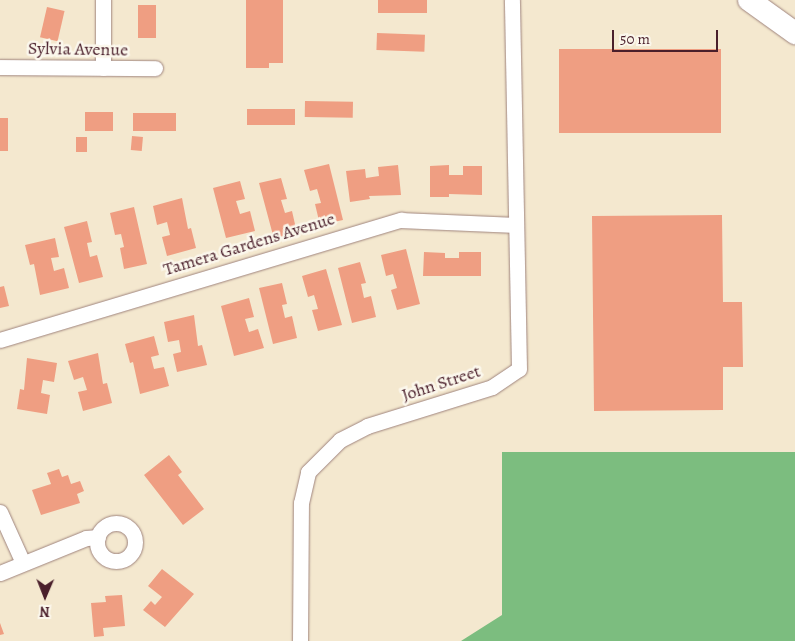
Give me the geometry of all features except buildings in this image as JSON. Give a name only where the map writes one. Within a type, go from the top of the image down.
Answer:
[{"type":"highway","points":[[749,0],[795,33]]},
{"type":"street","points":[[103,0],[103,68]]},
{"type":"street","name":"John Street","points":[[300,641],[301,503],[308,472],[340,440],[367,426],[492,388],[519,369],[512,0]]},
{"type":"street","name":"Sylvia Avenue","points":[[0,67],[155,68]]},
{"type":"street","name":"Tamera Gardens Avenue","points":[[0,340],[401,220],[515,225]]},
{"type":"street","points":[[0,512],[23,563]]},
{"type":"street","points":[[0,573],[86,538],[98,537]]},
{"type":"green space","points":[[502,452],[795,452],[795,641],[461,641],[502,615]]}]
